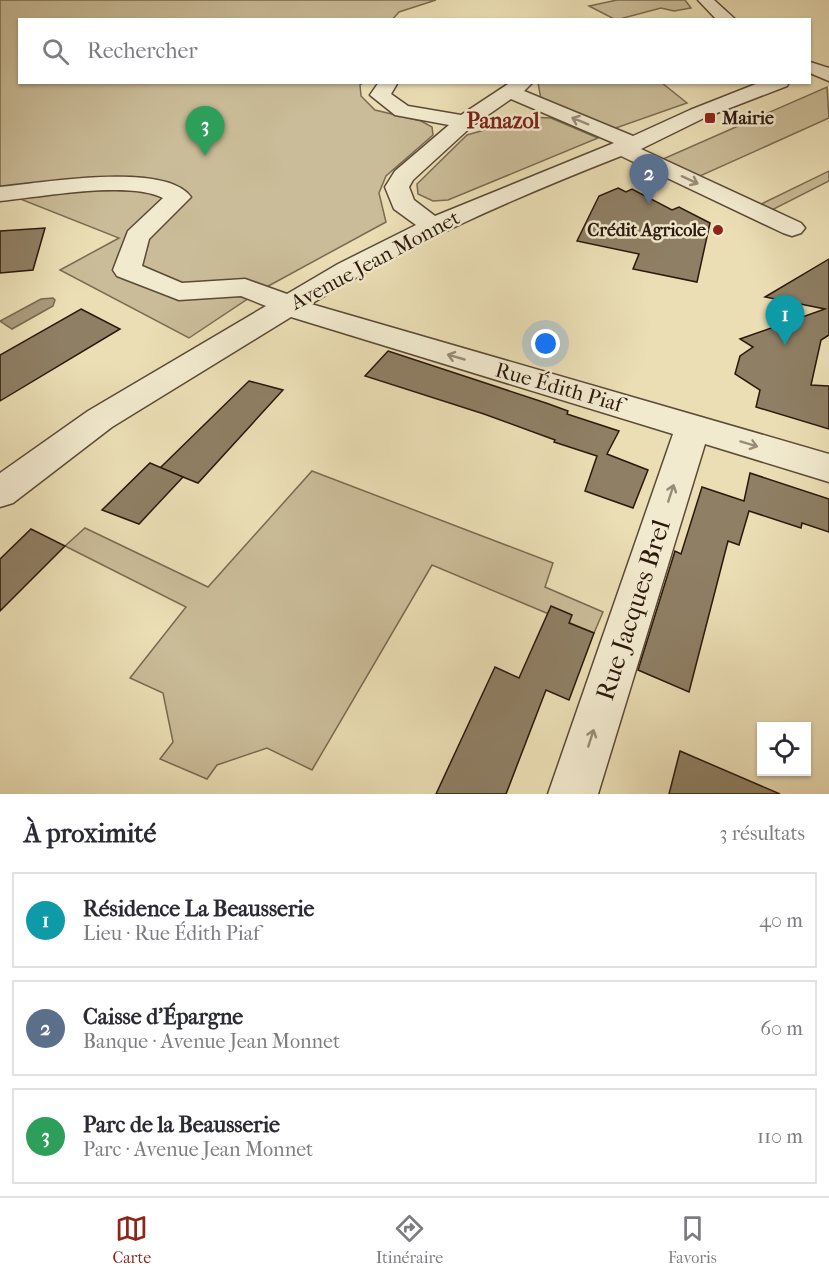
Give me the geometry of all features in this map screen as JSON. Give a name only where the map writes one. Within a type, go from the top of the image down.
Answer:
[{"type":"street","points":[[706,0],[714,10],[725,18]]},
{"type":"street","points":[[388,84],[380,95],[402,111],[465,122]]},
{"type":"street","name":"Avenue Jean Monnet","points":[[0,493],[100,419],[348,270],[433,226],[557,173],[628,146],[697,114],[775,84]]},
{"type":"street","points":[[433,226],[403,204],[397,187],[403,176],[465,122],[517,87],[718,194],[792,228]]},
{"type":"street","name":"Rue Édith Piaf","points":[[0,194],[113,183],[160,187],[179,197],[137,236],[127,270],[179,292],[245,287],[314,315],[829,468]]},
{"type":"street","name":"Rue Jacques Brel","points":[[573,794],[693,427]]},
{"type":"shaded area","points":[[0,0],[436,0],[399,12],[394,18],[18,18],[18,84],[362,84],[361,96],[375,110],[421,121],[432,127],[433,135],[386,176],[379,193],[386,222],[261,290],[189,338],[60,270],[119,238],[0,191]]},
{"type":"shaded area","points":[[617,0],[685,0],[691,8],[674,11],[661,8],[624,18],[612,18],[589,6]]},
{"type":"shaded area","points":[[538,84],[663,84],[687,103],[613,129],[541,99]]},
{"type":"shaded area","points":[[827,87],[829,118],[700,176],[663,159]]},
{"type":"shaded area","points":[[529,117],[551,118],[598,138],[448,200],[433,201],[418,194],[417,184],[467,135],[488,129],[503,130]]},
{"type":"shaded area","points":[[829,171],[829,181],[770,211],[759,205]]},
{"type":"shaded area","points":[[53,298],[55,300],[53,306],[12,329],[0,321],[41,299]]},
{"type":"shaded area","points":[[312,471],[553,563],[545,587],[603,612],[594,633],[432,565],[312,770],[267,748],[217,765],[207,779],[160,759],[173,742],[163,693],[130,678],[186,607],[65,546],[85,528],[208,587]]},
{"type":"building","points":[[618,188],[626,192],[632,189],[672,210],[679,207],[710,223],[697,282],[633,269],[639,254],[577,241],[599,196]]},
{"type":"building","points":[[45,228],[33,270],[0,273],[0,231]]},
{"type":"building","points":[[829,259],[829,335],[821,340],[811,385],[829,386],[829,429],[756,407],[760,390],[735,374],[740,356],[753,347],[740,339],[825,309],[765,297]]},
{"type":"building","points":[[81,309],[120,329],[0,401],[0,355]]},
{"type":"building","points":[[388,351],[546,403],[568,411],[567,414],[619,431],[607,454],[648,470],[633,508],[585,491],[597,456],[554,442],[555,440],[484,414],[365,376]]},
{"type":"building","points":[[249,381],[283,390],[198,483],[160,468]]},
{"type":"building","points":[[150,463],[183,477],[139,524],[102,510]]},
{"type":"building","points":[[750,473],[829,499],[829,532],[802,523],[801,528],[749,511],[739,545],[728,541],[689,692],[638,670],[675,551],[681,554],[702,487],[744,501]]},
{"type":"building","points":[[31,529],[65,546],[0,611],[0,559]]},
{"type":"building","points":[[551,606],[572,615],[569,623],[594,633],[569,700],[546,690],[506,794],[436,794],[495,667],[519,678]]},
{"type":"building","points":[[680,751],[780,794],[669,794]]},
{"type":"place","name":"Mairie","points":[[710,118]]},
{"type":"place","name":"Parc de la Beausserie","points":[[205,156]]},
{"type":"place","name":"Caisse d'Épargne","points":[[649,204]]},
{"type":"place","name":"Crédit Agricole","points":[[718,230]]},
{"type":"place","name":"Résidence La Beausserie","points":[[785,345]]},
{"type":"district","name":"Panazol","points":[[503,121]]}]
